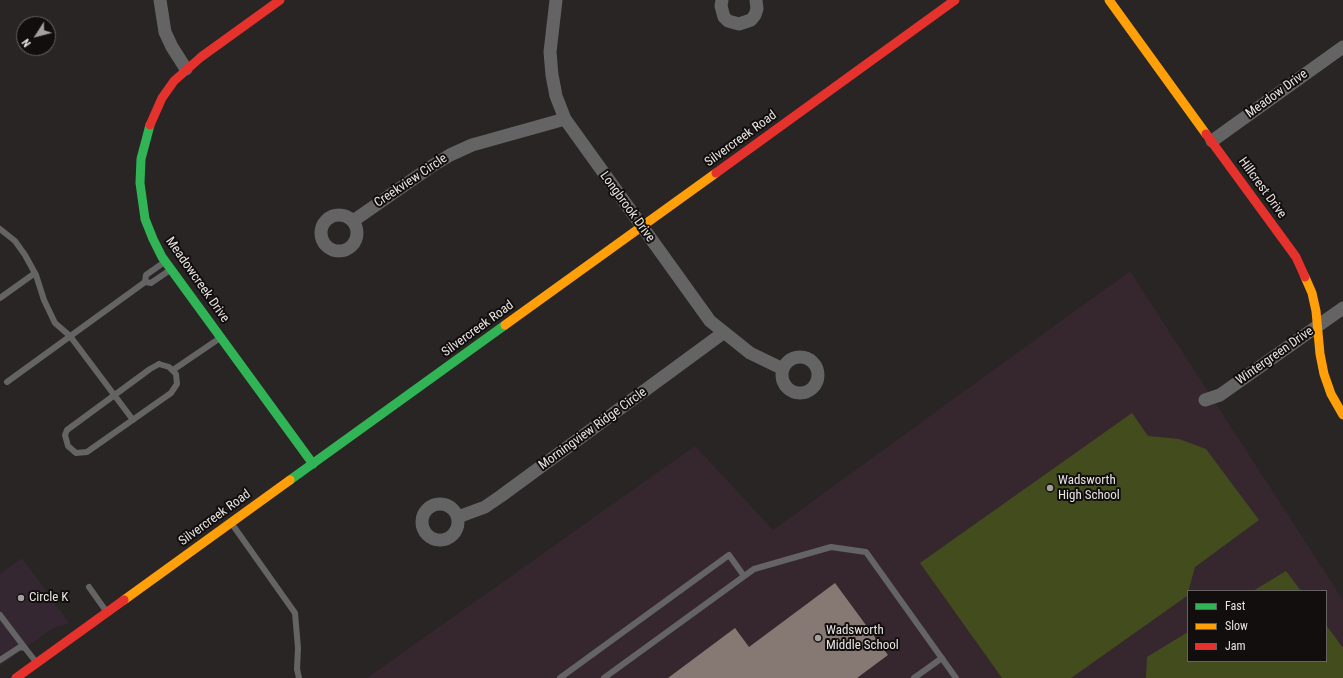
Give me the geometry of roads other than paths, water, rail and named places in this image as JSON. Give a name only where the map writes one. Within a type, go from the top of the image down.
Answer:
[{"type":"street","points":[[160,0],[165,32],[172,48],[186,69]]},
{"type":"street","name":"Meadowcreek Drive","points":[[280,0],[186,69],[162,98],[151,119],[141,159],[140,183],[145,219],[153,238],[166,261],[313,464]]},
{"type":"street","name":"Longbrook Drive","points":[[556,0],[550,52],[551,68],[556,96],[565,119],[641,227],[710,321],[723,333],[750,353],[783,369]]},
{"type":"street","points":[[722,0],[721,6],[724,17],[728,21],[739,24],[751,20],[755,15],[757,9],[756,0]]},
{"type":"street","name":"Silvercreek Road","points":[[16,678],[955,0]]},
{"type":"street","name":"Hillcrest Drive","points":[[1109,0],[1296,257],[1312,293],[1318,325],[1320,354],[1324,374],[1331,394],[1343,415]]},
{"type":"street","name":"Meadow Drive","points":[[1212,141],[1343,47]]},
{"type":"street","name":"Creekview Circle","points":[[353,221],[450,155],[472,145],[565,119]]},
{"type":"street","name":"Wintergreen Drive","points":[[1205,400],[1220,395],[1343,308]]},
{"type":"street","name":"Morningview Ridge Circle","points":[[458,517],[485,507],[501,496],[723,333]]},
{"type":"lane","points":[[0,229],[16,241],[35,273],[44,300],[55,323],[70,336],[133,420]]},
{"type":"lane","points":[[7,382],[145,282],[146,276],[166,261]]},
{"type":"lane","points":[[145,282],[151,283],[171,269]]},
{"type":"lane","points":[[0,298],[35,273]]},
{"type":"lane","points":[[173,370],[221,338]]},
{"type":"lane","points":[[164,365],[173,370],[177,379],[175,389],[87,452],[76,452],[68,446],[65,435],[67,430],[114,395],[154,366],[164,365]]},
{"type":"lane","points":[[231,522],[295,613],[298,648],[297,669],[299,678]]},
{"type":"lane","points":[[604,678],[754,569],[830,547],[866,552],[956,678]]},
{"type":"lane","points":[[560,678],[729,555],[744,576]]},
{"type":"lane","points":[[89,587],[107,612]]},
{"type":"lane","points":[[0,615],[37,663]]},
{"type":"lane","points":[[0,660],[20,647],[25,648]]},
{"type":"lane","points":[[914,678],[942,658]]},
{"type":"place","name":"Wadsworth High School","points":[[1050,488]]},
{"type":"place","name":"Circle K","points":[[21,598]]},
{"type":"place","name":"Wadsworth Middle School","points":[[818,638]]}]
